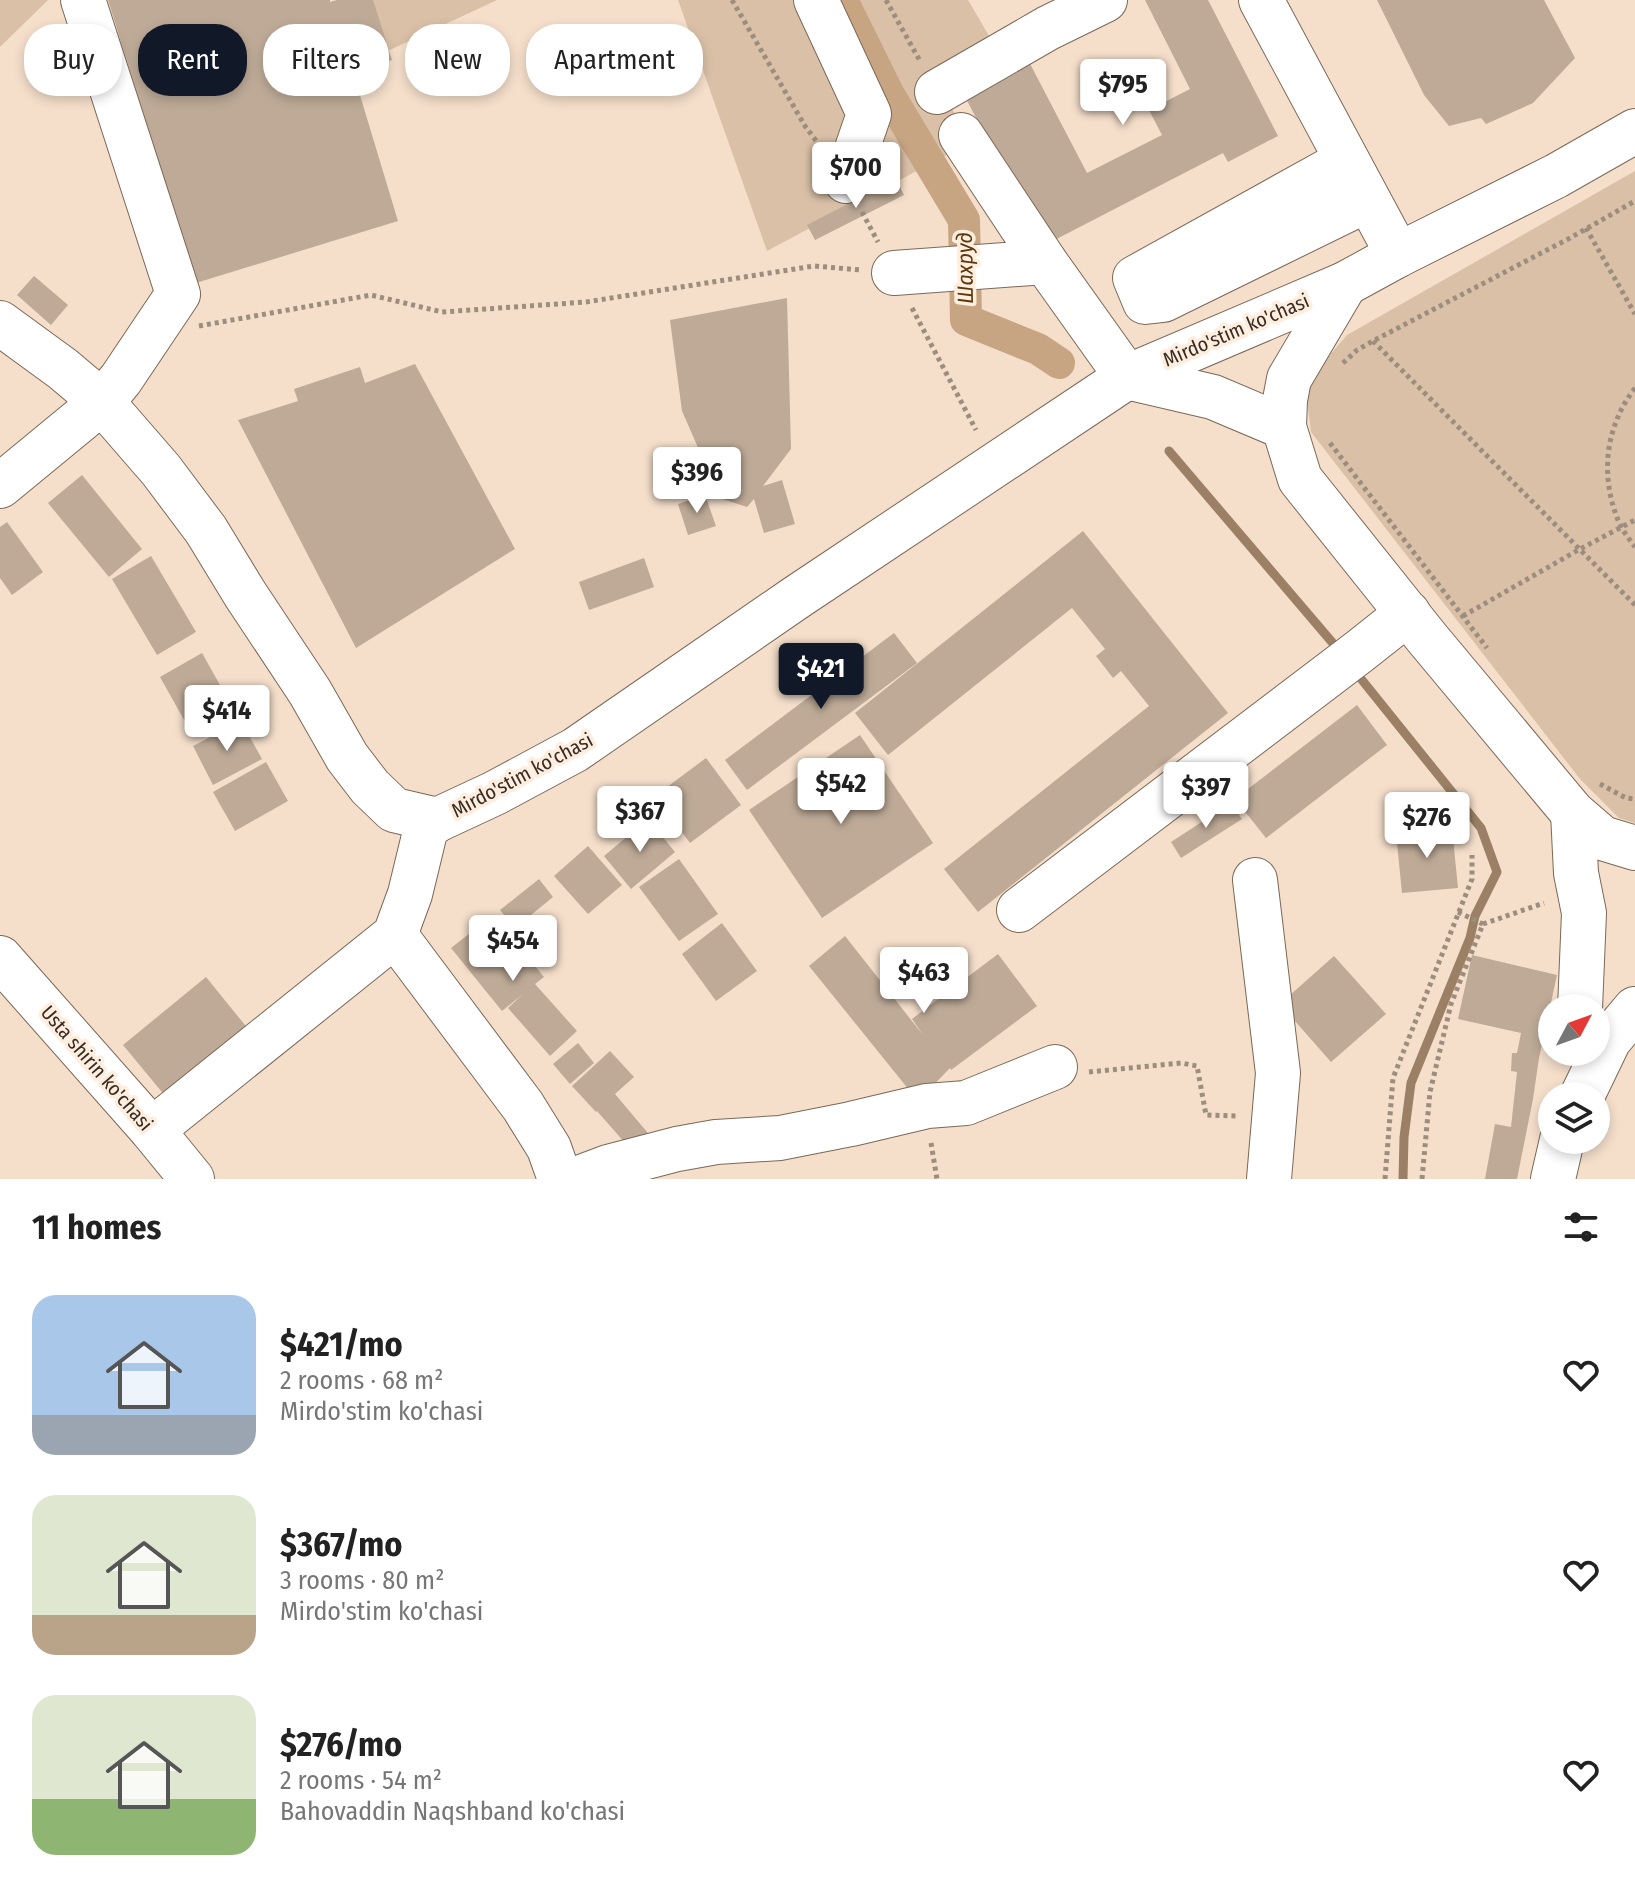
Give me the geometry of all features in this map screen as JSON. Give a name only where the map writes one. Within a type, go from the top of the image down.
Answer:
[{"type":"main road","points":[[0,486],[102,402],[178,294],[83,0]]},
{"type":"main road","points":[[816,0],[869,114],[846,181]]},
{"type":"main road","points":[[937,92],[1048,28],[1105,0]]},
{"type":"main road","points":[[1261,0],[1398,255]]},
{"type":"main road","name":"Mirdo'stim ko'chasi","points":[[0,323],[102,402],[161,470],[206,530],[310,692],[347,757],[370,787],[394,810],[437,820],[575,750],[1127,377],[1345,284],[1556,176],[1635,131]]},
{"type":"main road","points":[[961,135],[1045,262],[1127,377]]},
{"type":"main road","points":[[1346,161],[1135,278],[1145,302],[1163,300],[1367,200]]},
{"type":"main road","points":[[894,273],[1045,262]]},
{"type":"main road","points":[[1345,284],[1289,379],[1285,400],[1305,429],[1300,479],[1408,613],[1582,796],[1602,838],[1629,846]]},
{"type":"main road","name":"Mirdo'stim ko'chasi","points":[[1127,377],[1213,397],[1305,429]]},
{"type":"main road","points":[[1019,910],[1408,613]]},
{"type":"main road","points":[[1581,994],[1584,913],[1576,873],[1582,796]]},
{"type":"main road","points":[[152,1130],[395,935],[410,894],[426,828],[437,820]]},
{"type":"main road","points":[[1255,880],[1278,1073],[1269,1179]]},
{"type":"main road","points":[[395,935],[523,1106],[549,1148],[560,1179]]},
{"type":"main road","name":"Usta shirin ko'chasi","points":[[0,958],[192,1179]]},
{"type":"main road","points":[[1589,1082],[1609,1040],[1635,1009]]},
{"type":"main road","points":[[576,1179],[677,1149],[716,1142],[780,1138],[927,1106],[966,1103],[1055,1067]]},
{"type":"main road","points":[[1553,1179],[1559,1154]]},
{"type":"path","points":[[732,0],[805,126],[846,181]]},
{"type":"path","points":[[1338,368],[1357,350],[1373,341],[1635,201]]},
{"type":"path","points":[[1586,228],[1635,314]]},
{"type":"path","points":[[151,334],[371,295],[442,312],[586,302],[814,266],[894,273],[976,430]]},
{"type":"path","points":[[1373,341],[1635,605]]},
{"type":"path","points":[[1635,388],[1624,402],[1611,430],[1607,461],[1609,492],[1621,527],[1635,547]]},
{"type":"path","points":[[1305,429],[1330,444],[1491,653]]},
{"type":"path","points":[[1463,616],[1635,520]]},
{"type":"path","points":[[1582,796],[1601,785],[1626,798],[1635,799]]},
{"type":"path","points":[[1385,1179],[1393,1078],[1461,913],[1472,879],[1472,855]]},
{"type":"path","points":[[1461,913],[1481,923],[1545,902]]},
{"type":"path","points":[[1422,1179],[1430,1092],[1451,1004],[1481,923]]},
{"type":"path","points":[[1055,1067],[1060,1065],[1078,1073],[1181,1063],[1197,1066],[1206,1115],[1274,1117]]},
{"type":"shaded area","points":[[0,0],[48,0],[0,47]]},
{"type":"shaded area","points":[[359,0],[497,0],[446,24],[405,24],[405,43],[389,50],[389,24],[367,24]]},
{"type":"shaded area","points":[[678,0],[968,0],[995,46],[935,79],[971,142],[767,251],[703,71],[703,24],[687,24]]},
{"type":"shaded area","points":[[1635,171],[1635,823],[1619,818],[1580,779],[1311,432],[1305,384],[1347,335]]},
{"type":"building","points":[[108,0],[373,0],[381,24],[263,24],[263,96],[360,96],[398,221],[196,283],[122,45],[122,24],[115,24]]},
{"type":"building","points":[[1145,0],[1208,0],[1278,136],[1228,162],[1223,153],[1043,246],[962,91],[1027,58],[1087,173],[1162,135],[1149,110],[1190,89]]},
{"type":"building","points":[[1377,0],[1544,0],[1575,58],[1533,103],[1486,124],[1481,118],[1449,126],[1424,95]]},
{"type":"building","points":[[896,179],[904,195],[815,240],[807,225]]},
{"type":"building","points":[[34,276],[68,305],[51,325],[17,295]]},
{"type":"building","points":[[787,298],[791,449],[763,486],[782,480],[795,524],[764,533],[754,499],[747,507],[686,487],[703,459],[682,411],[670,320]]},
{"type":"building","points":[[415,364],[515,549],[356,648],[238,420],[298,401],[294,389],[360,367],[365,383]]},
{"type":"building","points":[[82,475],[142,549],[109,577],[48,503]]},
{"type":"building","points":[[705,495],[716,526],[688,535],[678,504]]},
{"type":"building","points":[[7,522],[43,572],[12,595],[0,578],[0,527]]},
{"type":"building","points":[[1083,531],[1228,713],[978,912],[944,869],[1149,706],[1121,671],[1113,678],[1096,656],[1105,649],[1072,608],[888,755],[855,713]]},
{"type":"building","points":[[151,556],[196,632],[157,655],[112,579]]},
{"type":"building","points":[[644,558],[654,587],[589,610],[579,582]]},
{"type":"building","points":[[894,633],[917,663],[747,790],[725,760]]},
{"type":"building","points":[[202,653],[234,710],[192,734],[160,677]]},
{"type":"building","points":[[1357,705],[1387,745],[1266,838],[1235,799]]},
{"type":"building","points":[[241,721],[262,759],[213,785],[193,746]]},
{"type":"building","points":[[860,735],[933,843],[822,918],[749,810]]},
{"type":"building","points":[[706,758],[741,805],[690,843],[655,796]]},
{"type":"building","points":[[266,762],[288,801],[235,831],[213,792]]},
{"type":"building","points":[[1231,803],[1242,819],[1181,858],[1171,842]]},
{"type":"building","points":[[648,819],[675,852],[631,889],[604,856]]},
{"type":"building","points":[[1452,828],[1458,888],[1402,893],[1396,833]]},
{"type":"building","points":[[588,846],[622,885],[588,914],[554,876]]},
{"type":"building","points":[[679,859],[718,914],[679,941],[639,887]]},
{"type":"building","points":[[539,879],[553,897],[515,928],[500,910]]},
{"type":"building","points":[[493,915],[544,977],[535,984],[577,1031],[550,1056],[508,1008],[523,994],[502,1011],[451,948]]},
{"type":"building","points":[[722,923],[757,971],[716,1001],[682,954]]},
{"type":"building","points":[[845,936],[923,1035],[912,1019],[998,954],[1037,1006],[950,1068],[918,1101],[809,966]]},
{"type":"building","points":[[1472,955],[1557,975],[1553,994],[1538,994],[1538,1065],[1517,1179],[1485,1179],[1495,1124],[1511,1127],[1517,1072],[1511,1071],[1512,1053],[1517,1053],[1521,1033],[1458,1019]]},
{"type":"building","points":[[1334,956],[1386,1014],[1331,1062],[1280,1004]]},
{"type":"building","points":[[206,977],[249,1030],[166,1097],[123,1045]]},
{"type":"building","points":[[578,1043],[594,1063],[570,1084],[553,1064]]},
{"type":"building","points":[[610,1051],[634,1077],[615,1094],[658,1145],[633,1152],[572,1086]]},
{"type":"waterway","name":"Шахруд","points":[[842,0],[889,95],[964,220],[966,320],[1038,349],[1059,363]]},
{"type":"waterway","points":[[1169,451],[1337,648]]},
{"type":"waterway","points":[[1362,680],[1481,828],[1497,872],[1475,916],[1470,938],[1411,1083],[1404,1137],[1403,1179]]}]
